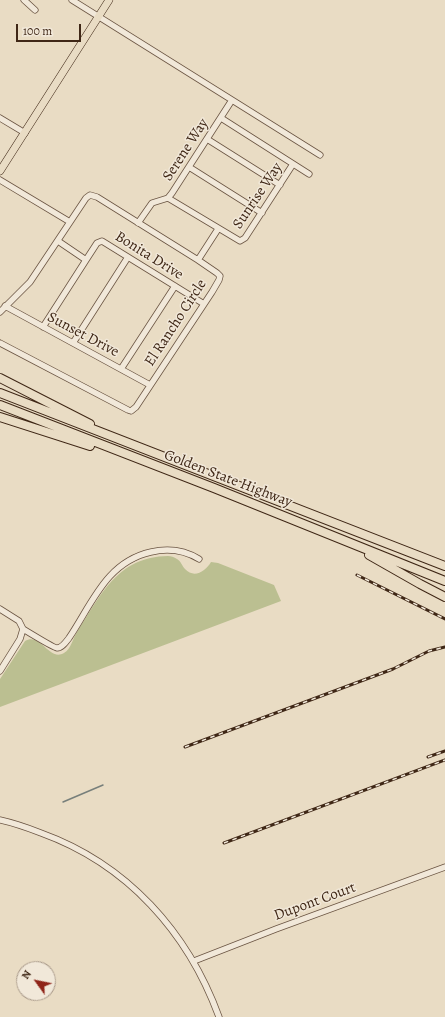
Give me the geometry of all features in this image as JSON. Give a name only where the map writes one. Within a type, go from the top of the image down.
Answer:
[{"type":"highway","points":[[0,378],[135,446]]},
{"type":"highway","name":"Golden State Highway","points":[[0,393],[445,566]]},
{"type":"highway","name":"Golden State Highway","points":[[0,405],[445,581]]},
{"type":"highway","points":[[0,417],[180,476]]},
{"type":"highway","points":[[342,540],[445,597]]},
{"type":"main road","points":[[0,171],[109,0]]},
{"type":"street","points":[[24,0],[35,10]]},
{"type":"street","points":[[72,0],[320,156]]},
{"type":"street","name":"Serene Way","points":[[138,223],[152,203],[168,198],[222,118],[232,100]]},
{"type":"street","points":[[0,118],[25,133]]},
{"type":"street","points":[[222,118],[308,174]]},
{"type":"street","points":[[207,139],[280,185]]},
{"type":"street","name":"Sunrise Way","points":[[198,260],[218,229],[237,241],[242,241],[245,238],[293,164]]},
{"type":"street","points":[[189,167],[262,213]]},
{"type":"street","points":[[0,180],[70,222]]},
{"type":"street","name":"El Rancho Circle","points":[[0,312],[30,282],[86,198],[92,195],[198,260],[220,276],[216,286],[136,407],[131,411],[0,343]]},
{"type":"street","points":[[168,198],[218,229]]},
{"type":"street","points":[[43,327],[86,260],[58,241]]},
{"type":"street","name":"Bonita Drive","points":[[86,260],[97,243],[102,241],[204,304]]},
{"type":"street","points":[[73,343],[128,257]]},
{"type":"street","points":[[121,369],[175,286]]},
{"type":"street","name":"Sunset Drive","points":[[5,306],[150,385]]},
{"type":"street","points":[[0,609],[19,621],[23,629],[38,637],[53,648],[57,648],[60,647],[72,633],[104,582],[118,567],[132,558],[149,552],[170,550],[191,554],[199,559]]},
{"type":"street","points":[[0,670],[20,640],[23,629]]},
{"type":"street","points":[[0,820],[27,828],[73,846],[115,873],[133,887],[168,924],[194,961],[219,1017]]},
{"type":"street","name":"Dupont Court","points":[[194,961],[276,928],[445,867]]},
{"type":"green space","points":[[168,556],[178,560],[188,572],[196,574],[200,573],[211,562],[218,563],[274,585],[281,601],[0,707],[0,679],[25,641],[31,639],[36,640],[54,654],[59,655],[64,653],[70,646],[94,605],[112,580],[136,563],[150,558]]},
{"type":"waterway","points":[[63,802],[103,785]]},
{"type":"railway","points":[[357,575],[445,619]]},
{"type":"railway","points":[[185,747],[393,669],[429,651],[445,647]]},
{"type":"railway","points":[[428,757],[445,751]]},
{"type":"railway","points":[[224,843],[445,760]]}]
